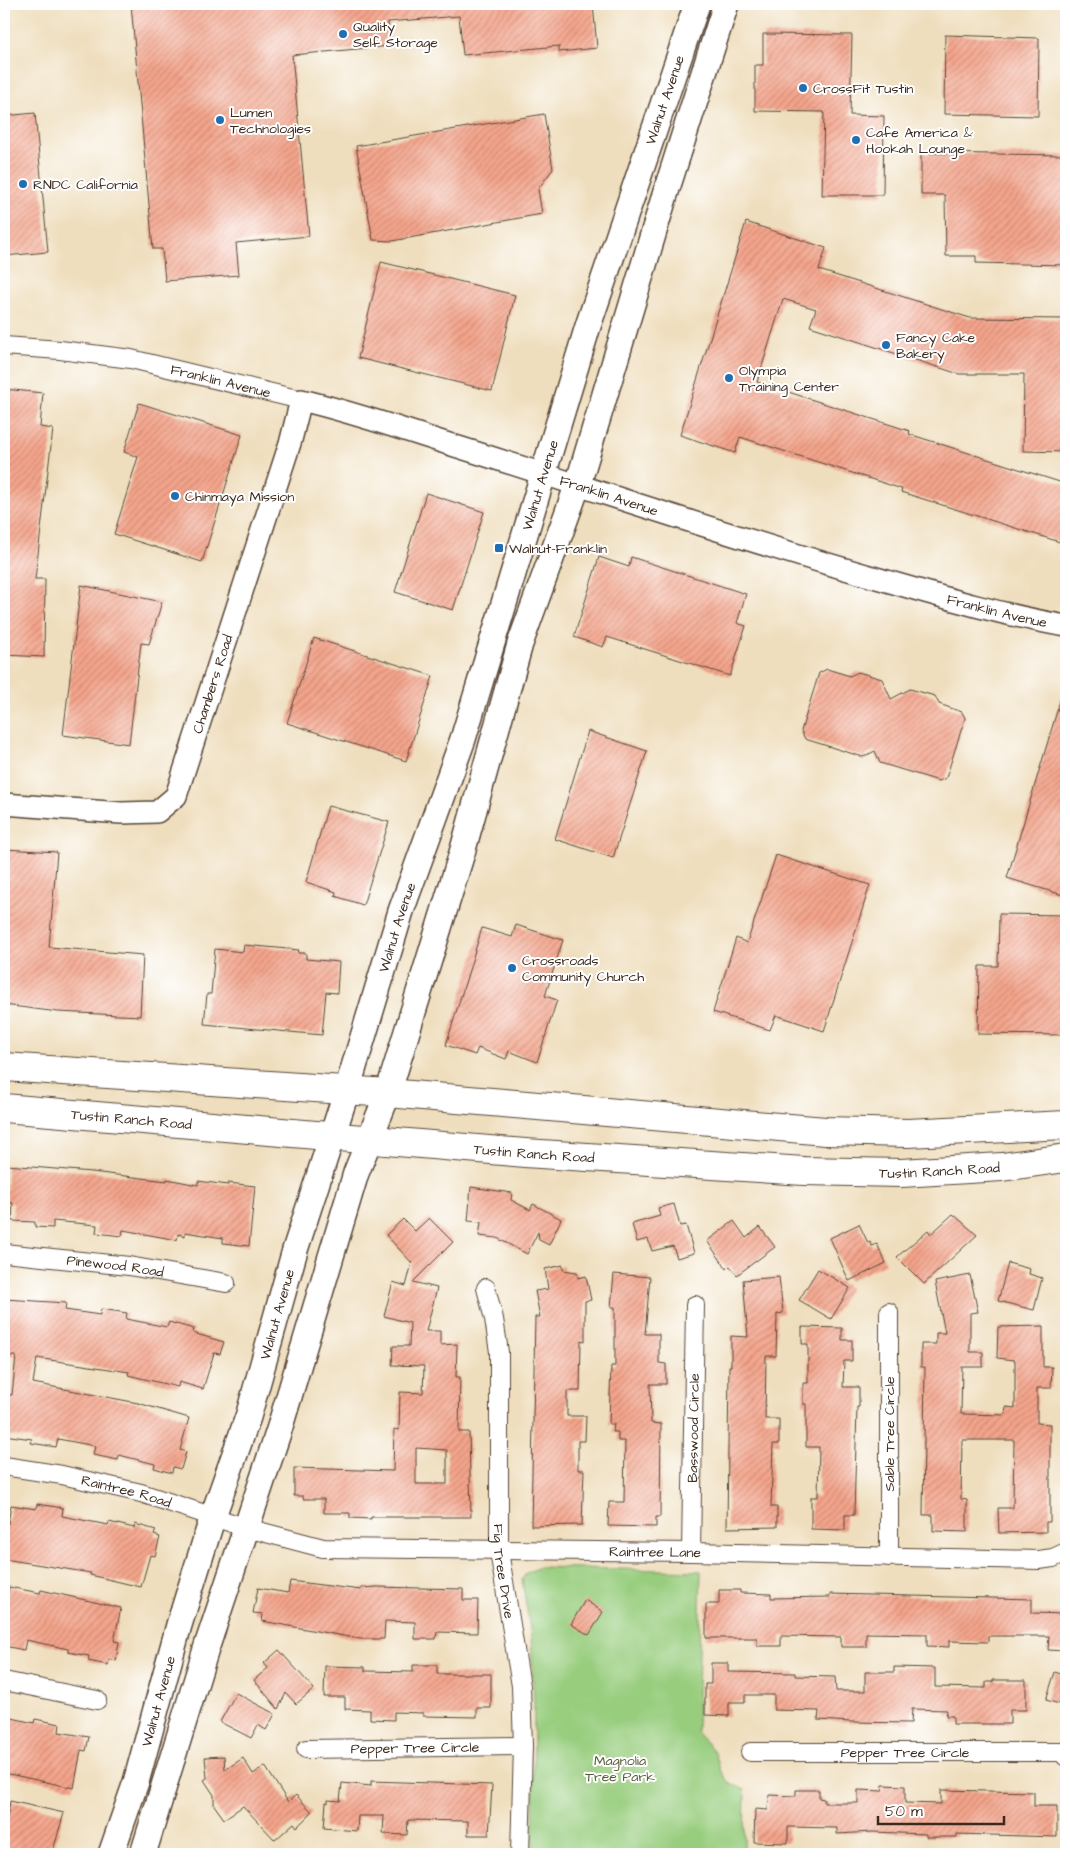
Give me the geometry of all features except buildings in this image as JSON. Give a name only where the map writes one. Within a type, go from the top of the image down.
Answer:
[{"type":"main road","name":"Walnut Avenue","points":[[111,1854],[136,1782],[179,1625],[213,1516],[248,1417],[295,1250],[347,1090],[401,911],[463,739],[594,307],[696,4]]},
{"type":"main road","points":[[143,1854],[279,1430],[356,1173],[388,1093],[468,834],[520,644],[578,484],[664,198],[726,4]]},
{"type":"main road","points":[[432,825],[468,834]]},
{"type":"main road","points":[[4,1067],[388,1093],[825,1131],[908,1133],[1066,1125]]},
{"type":"main road","name":"Tustin Ranch Road","points":[[4,1108],[535,1154],[804,1172],[901,1174],[1002,1167],[1066,1158]]},
{"type":"street","name":"Franklin Avenue","points":[[4,346],[124,358],[338,408],[578,484],[605,495],[830,565],[996,612],[1066,626]]},
{"type":"street","name":"Chambers Road","points":[[4,804],[121,813],[157,812],[176,796],[291,440],[301,400]]},
{"type":"street","name":"Pinewood Road","points":[[4,1253],[129,1266],[226,1283]]},
{"type":"street","name":"Fig Tree Drive","points":[[486,1288],[494,1319],[499,1352],[499,1551],[521,1686],[523,1746],[520,1854]]},
{"type":"street","name":"Basswood Circle","points":[[691,1552],[695,1305]]},
{"type":"street","name":"Sable Tree Circle","points":[[889,1312],[889,1557]]},
{"type":"street","name":"Raintree Road","points":[[4,1466],[62,1475],[141,1493],[246,1528]]},
{"type":"street","name":"Raintree Lane","points":[[246,1528],[323,1548],[691,1552],[1039,1560],[1053,1558],[1066,1552]]},
{"type":"street","points":[[4,1681],[97,1700]]},
{"type":"street","name":"Pepper Tree Circle","points":[[306,1749],[523,1746]]},
{"type":"street","name":"Pepper Tree Circle","points":[[750,1752],[1064,1754]]},
{"type":"green space","name":"Magnolia Tree Park","points":[[540,1567],[701,1571],[697,1733],[715,1752],[720,1770],[728,1782],[745,1790],[744,1849],[788,1852],[788,1854],[533,1854],[534,1702],[531,1635],[522,1580],[526,1573]]},
{"type":"place","name":"Quality Self Storage","points":[[343,34]]},
{"type":"place","name":"CrossFit Tustin","points":[[803,88]]},
{"type":"place","name":"Lumen Technologies","points":[[220,120]]},
{"type":"place","name":"Cafe America & Hookah Lounge","points":[[856,140]]},
{"type":"place","name":"RNDC California","points":[[23,184]]},
{"type":"place","name":"Fancy Cake Bakery","points":[[886,345]]},
{"type":"place","name":"Olympia Training Center","points":[[729,378]]},
{"type":"place","name":"Chinmaya Mission","points":[[175,496]]},
{"type":"place","name":"Walnut-Franklin","points":[[499,548]]},
{"type":"place","name":"Crossroads Community Church","points":[[512,968]]}]
